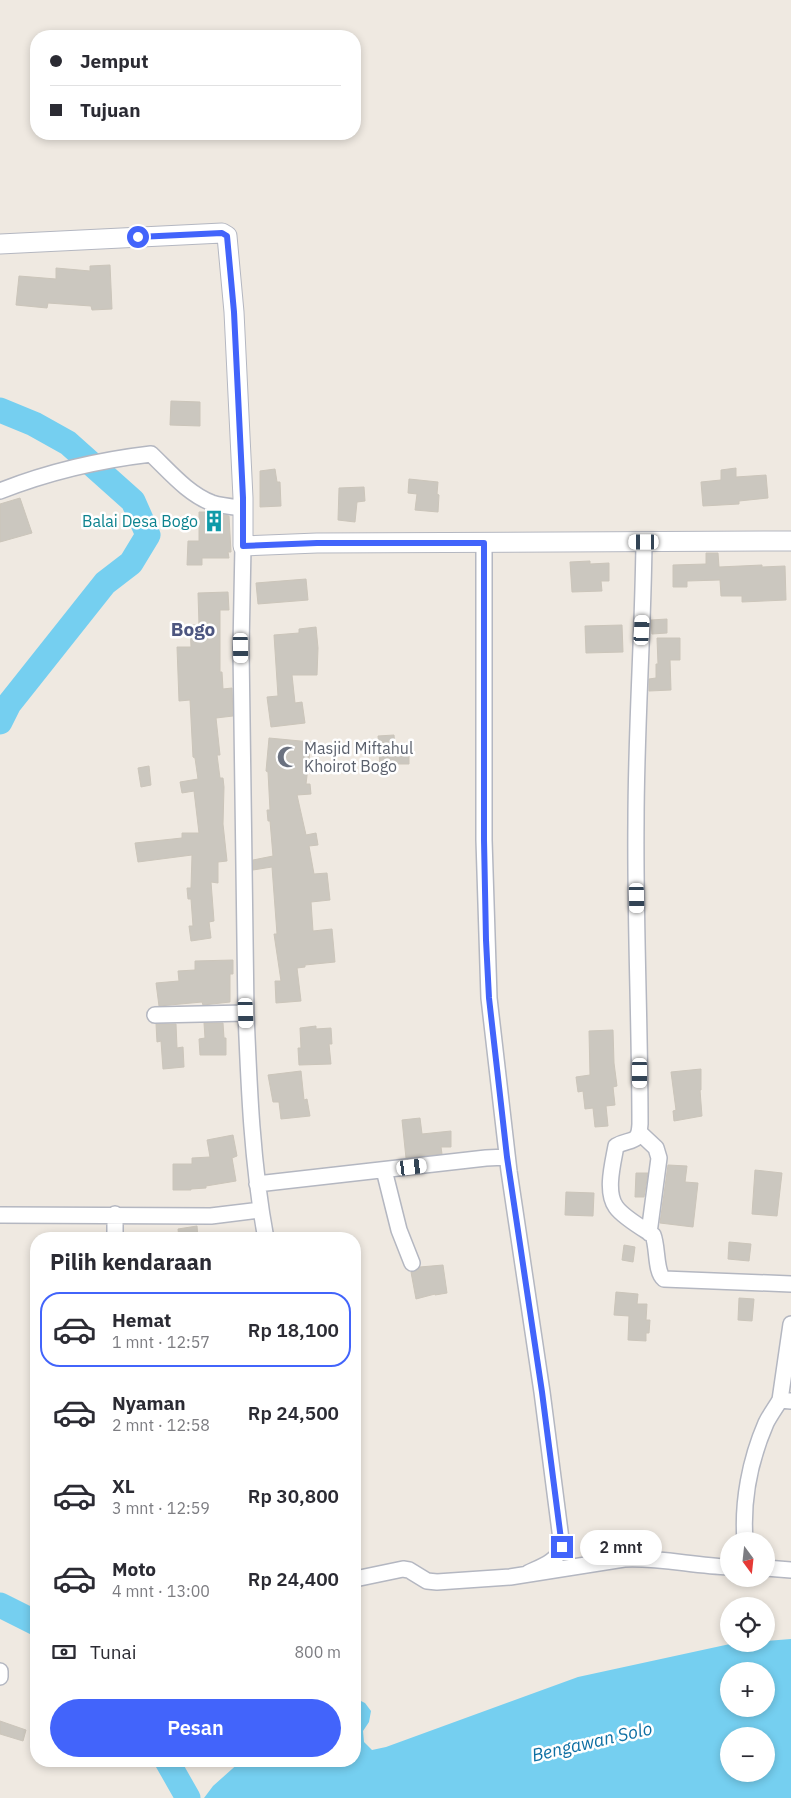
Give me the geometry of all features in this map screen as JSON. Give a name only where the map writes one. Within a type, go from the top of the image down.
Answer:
[{"type":"street","points":[[0,244],[222,233],[227,236],[234,312],[243,508],[241,648],[248,1072],[257,1184],[265,1232]]},
{"type":"street","points":[[0,491],[58,472],[123,458],[152,454],[187,488],[203,499],[214,504],[243,508]]},
{"type":"street","points":[[243,546],[317,543],[791,541]]},
{"type":"street","points":[[644,542],[638,689],[636,822],[640,1133],[635,1140],[616,1146],[610,1181],[615,1206],[620,1212],[653,1235],[659,1273],[664,1279],[791,1284]]},
{"type":"street","points":[[484,543],[484,840],[489,998],[507,1157],[542,1392],[562,1547],[554,1560],[528,1573]]},
{"type":"street","points":[[155,1015],[246,1013]]},
{"type":"street","points":[[640,1133],[656,1148],[659,1158],[649,1233]]},
{"type":"street","points":[[257,1184],[507,1157]]},
{"type":"street","points":[[384,1170],[399,1230],[412,1263]]},
{"type":"street","points":[[0,1216],[115,1214],[211,1216],[260,1210]]},
{"type":"street","points":[[115,1214],[115,1232]]},
{"type":"street","points":[[745,1532],[746,1490],[756,1453],[767,1422],[786,1401],[791,1324]]},
{"type":"street","points":[[361,1578],[402,1569],[409,1570],[427,1581],[437,1582],[510,1576],[640,1558],[720,1566]]},
{"type":"street","points":[[775,1569],[791,1570]]},
{"type":"street","points":[[0,1671],[0,1677]]},
{"type":"water","name":"Bengawan Solo","points":[[791,1639],[791,1798],[204,1798],[213,1786],[234,1767],[361,1767],[361,1701],[371,1711],[369,1722],[363,1731],[364,1742],[372,1750],[386,1747],[578,1677],[720,1646],[720,1652],[775,1652],[775,1640]]},
{"type":"building","points":[[110,265],[112,309],[92,310],[91,306],[48,303],[47,308],[16,305],[19,276],[56,279],[56,268],[90,271],[90,266]]},
{"type":"building","points":[[171,401],[200,402],[200,426],[170,425]]},
{"type":"building","points":[[736,468],[736,477],[766,475],[768,498],[739,501],[739,504],[703,506],[701,482],[721,480],[721,470]]},
{"type":"building","points":[[275,469],[277,482],[280,482],[281,506],[260,507],[260,471]]},
{"type":"building","points":[[409,479],[438,482],[438,512],[415,510],[417,494],[408,493]]},
{"type":"building","points":[[364,487],[365,501],[357,502],[355,522],[338,520],[339,488]]},
{"type":"building","points":[[20,498],[32,533],[0,542],[0,504]]},
{"type":"building","points":[[199,512],[229,516],[231,552],[228,552],[229,558],[202,558],[202,565],[187,565],[188,541],[199,541]]},
{"type":"building","points":[[706,553],[718,553],[719,567],[785,566],[786,600],[742,602],[742,596],[721,596],[720,580],[687,581],[687,587],[673,587],[673,565],[706,564]]},
{"type":"building","points":[[590,561],[590,564],[609,563],[609,581],[601,581],[602,591],[572,592],[570,562]]},
{"type":"building","points":[[306,579],[308,600],[258,604],[256,583]]},
{"type":"building","points":[[228,592],[229,610],[220,610],[220,672],[222,672],[223,689],[232,688],[233,716],[216,718],[220,755],[217,755],[220,778],[223,778],[224,787],[223,824],[227,861],[218,862],[218,883],[211,882],[214,921],[209,922],[211,938],[191,941],[189,926],[193,926],[191,899],[188,899],[187,888],[191,888],[192,855],[138,862],[135,843],[182,838],[182,833],[199,833],[194,791],[182,793],[180,782],[198,779],[195,758],[193,757],[190,700],[179,701],[177,647],[191,647],[190,625],[199,625],[198,593]]},
{"type":"building","points":[[667,619],[667,633],[652,634],[651,620]]},
{"type":"building","points":[[622,625],[623,652],[586,653],[585,626]]},
{"type":"building","points":[[316,627],[318,648],[317,675],[292,675],[295,703],[302,702],[305,723],[271,727],[267,697],[278,696],[274,635],[299,633],[299,629]]},
{"type":"building","points":[[657,638],[680,638],[680,660],[670,660],[671,690],[649,691],[649,679],[656,678],[656,664],[658,664]]},
{"type":"building","points":[[394,735],[395,748],[409,748],[409,764],[396,764],[396,767],[380,767],[378,736]]},
{"type":"building","points":[[269,738],[311,742],[306,784],[310,784],[311,794],[297,795],[306,835],[316,833],[318,845],[309,846],[314,874],[327,873],[330,900],[311,902],[313,931],[332,929],[335,962],[305,965],[305,967],[297,968],[301,1001],[276,1003],[275,981],[281,981],[274,934],[277,934],[272,867],[253,870],[253,860],[273,856],[270,821],[268,821],[267,810],[270,810],[268,772],[266,771]]},
{"type":"building","points":[[149,766],[151,785],[141,787],[138,768]]},
{"type":"building","points":[[233,960],[233,974],[230,974],[230,1002],[203,1005],[202,1002],[159,1006],[156,983],[179,981],[178,971],[195,970],[195,961]]},
{"type":"building","points":[[204,1023],[223,1023],[224,1038],[226,1038],[226,1055],[200,1055],[199,1039],[205,1038]]},
{"type":"building","points":[[156,1024],[176,1024],[177,1048],[183,1047],[184,1067],[163,1069],[161,1041],[157,1042]]},
{"type":"building","points":[[316,1026],[316,1029],[331,1028],[332,1044],[329,1044],[331,1064],[299,1065],[298,1048],[301,1048],[300,1028]]},
{"type":"building","points":[[613,1030],[617,1086],[613,1087],[615,1105],[606,1106],[608,1126],[595,1127],[593,1108],[585,1109],[583,1091],[578,1092],[576,1077],[590,1075],[589,1031]]},
{"type":"building","points":[[701,1069],[702,1116],[674,1121],[673,1111],[676,1110],[671,1072]]},
{"type":"building","points":[[301,1071],[304,1100],[307,1099],[310,1116],[281,1119],[279,1102],[273,1102],[268,1075]]},
{"type":"building","points":[[420,1118],[422,1134],[451,1131],[451,1147],[441,1147],[442,1154],[406,1158],[402,1120]]},
{"type":"building","points":[[233,1135],[237,1156],[232,1158],[236,1181],[206,1186],[206,1188],[173,1190],[173,1164],[192,1164],[192,1158],[210,1157],[207,1140]]},
{"type":"building","points":[[668,1165],[687,1166],[685,1182],[698,1183],[693,1227],[660,1223]]},
{"type":"building","points":[[755,1170],[782,1173],[777,1216],[752,1214]]},
{"type":"building","points":[[636,1173],[648,1173],[644,1197],[635,1197]]},
{"type":"building","points":[[566,1192],[594,1193],[593,1216],[565,1215]]},
{"type":"building","points":[[197,1226],[197,1232],[178,1232],[178,1229]]},
{"type":"building","points":[[729,1242],[751,1244],[749,1261],[728,1259]]},
{"type":"building","points":[[624,1245],[635,1247],[633,1262],[622,1260]]},
{"type":"building","points":[[443,1265],[447,1293],[416,1299],[411,1272],[416,1271],[420,1267]]},
{"type":"building","points":[[616,1292],[638,1294],[637,1304],[647,1304],[646,1320],[650,1320],[646,1341],[628,1340],[629,1316],[614,1315]]},
{"type":"building","points":[[739,1298],[754,1299],[752,1321],[738,1320]]},
{"type":"building","points":[[0,1721],[26,1730],[23,1741],[0,1734]]},
{"type":"waterway","points":[[0,410],[34,424],[68,443],[133,501],[148,535],[131,563],[105,583],[9,704],[0,722]]},
{"type":"waterway","points":[[0,1605],[30,1620]]},
{"type":"waterway","points":[[170,1767],[188,1798]]},
{"type":"place","name":"Balai Desa Bogo","points":[[214,521]]},
{"type":"place","name":"Masjid Miftahul Khoirot Bogo","points":[[288,757]]},
{"type":"district","name":"Bogo","points":[[193,629]]},
{"type":"route","points":[[138,237],[222,233],[228,238],[234,312],[243,498],[243,546],[317,543],[484,543],[484,840],[489,998],[500,1081],[507,1157],[554,1474],[562,1547]]}]
